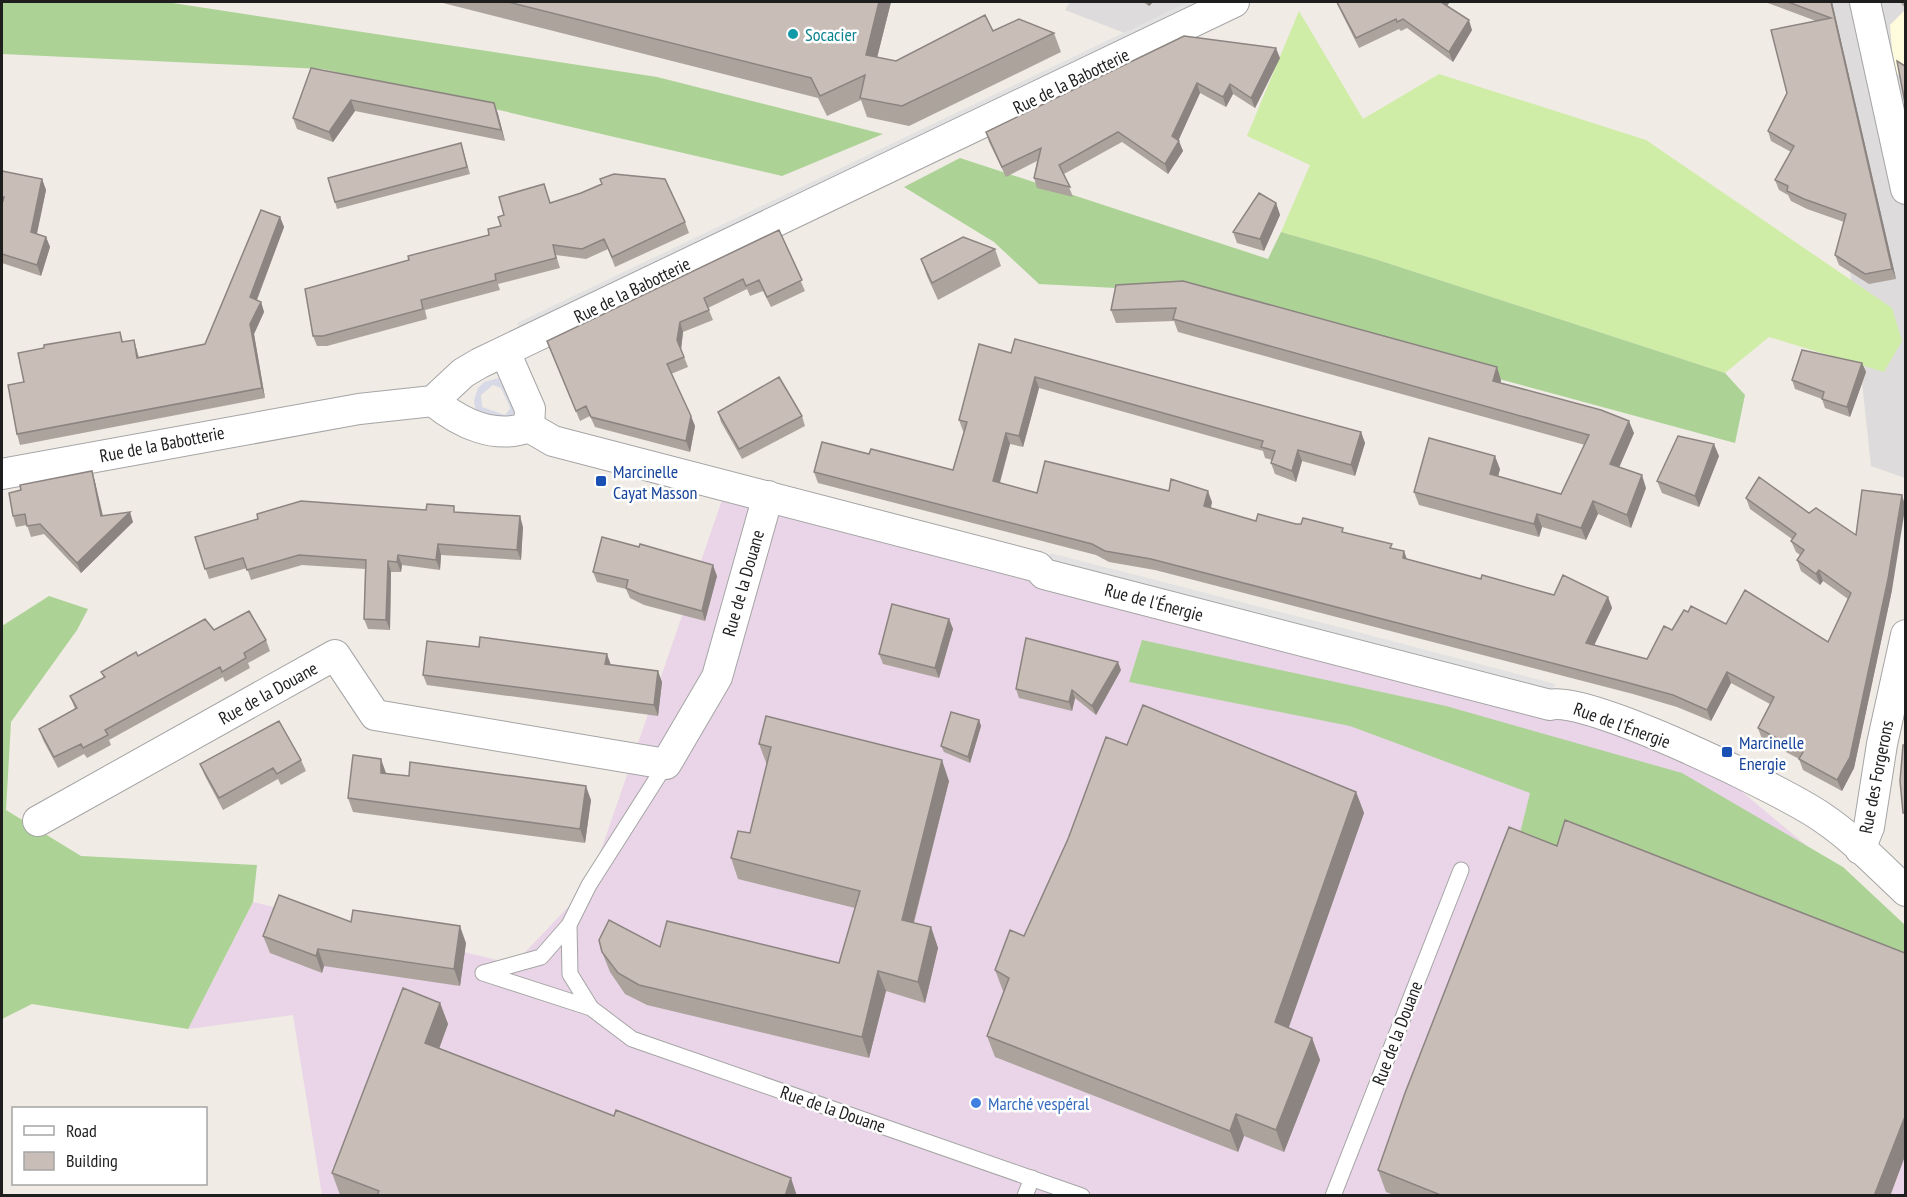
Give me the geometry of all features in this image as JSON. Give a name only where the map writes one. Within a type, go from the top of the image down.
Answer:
[{"type":"street","name":"Rue de la Babotterie","points":[[2,474],[358,409],[433,401],[463,373],[505,352],[1234,2]]},
{"type":"street","points":[[1865,2],[1905,189]]},
{"type":"street","points":[[433,401],[464,421],[496,432],[513,432],[529,427],[531,418],[527,402],[505,352]]},
{"type":"street","name":"Rue de l'Énergie","points":[[529,427],[553,441],[1038,567],[1044,574],[1550,705],[1558,702],[1592,712],[1692,750],[1754,778],[1825,819],[1905,891]]},
{"type":"street","name":"Rue de la Douane","points":[[38,821],[335,655],[375,715],[666,764],[717,677],[768,496]]},
{"type":"street","name":"Rue des Forgerons","points":[[1860,849],[1869,827],[1882,744],[1905,635]]},
{"type":"lane","name":"Rue de la Douane","points":[[666,764],[589,885],[569,925],[542,957],[483,972],[591,1008],[632,1039],[1082,1196]]},
{"type":"lane","name":"Rue de la Douane","points":[[1333,1196],[1461,870]]},
{"type":"lane","name":"Rue de la Douane","points":[[569,925],[570,974],[591,1008]]},
{"type":"lane","points":[[1025,1196],[1032,1178]]},
{"type":"shaded area","points":[[1070,2],[1227,2],[1145,41],[1065,10]]},
{"type":"shaded area","points":[[1188,2],[1207,2],[521,331],[517,323]]},
{"type":"shaded area","points":[[1821,2],[1905,2],[1905,478],[1871,466]]},
{"type":"shaded area","points":[[1905,10],[1905,78],[1894,72],[1890,25]]},
{"type":"shaded area","points":[[499,378],[503,380],[515,413],[507,422],[476,411],[474,400],[478,388],[484,382]],"holes":[[[493,385],[501,388],[510,409],[505,415],[482,407],[481,395]]]},
{"type":"shaded area","points":[[731,474],[1692,750],[1905,928],[1905,1195],[322,1195],[293,1015],[188,1029],[253,902],[514,964],[589,885]]},
{"type":"shaded area","points":[[1050,553],[1555,684],[1553,692],[1048,561]]},
{"type":"green space","points":[[2,2],[166,2],[657,77],[883,134],[782,176],[323,69],[2,54]]},
{"type":"green space","points":[[1299,11],[1363,119],[1439,74],[1646,140],[1892,308],[1902,341],[1884,372],[1769,337],[1725,373],[1375,259],[1281,232],[1310,165],[1247,136]]},
{"type":"green space","points":[[960,158],[1268,259],[1281,232],[1375,259],[1725,373],[1745,395],[1735,443],[1174,291],[1039,284],[994,242],[904,187]]},
{"type":"green space","points":[[49,596],[88,609],[77,630],[11,722],[6,810],[81,856],[257,865],[253,902],[188,1029],[32,1004],[2,1019],[2,626]]},
{"type":"green space","points":[[1142,640],[1446,706],[1682,773],[1843,867],[1905,925],[1905,994],[1518,841],[1530,793],[1350,726],[1129,682]]},
{"type":"building","points":[[508,2],[879,2],[866,55],[896,61],[985,15],[993,31],[1019,19],[1054,33],[902,106],[860,98],[865,75],[820,96],[811,78]]},
{"type":"building","points":[[1337,2],[1441,2],[1469,20],[1449,52],[1403,19],[1397,22],[1396,19],[1356,38]]},
{"type":"building","points":[[1788,2],[1831,2],[1892,269],[1865,274],[1835,255],[1846,214],[1787,191],[1788,186],[1775,180],[1794,146],[1768,131],[1787,93],[1771,30],[1831,18]]},
{"type":"building","points":[[1184,36],[1276,48],[1251,98],[1230,84],[1223,97],[1197,83],[1172,136],[1179,141],[1165,164],[1118,132],[1059,165],[1070,187],[1034,178],[1041,148],[1002,167],[986,132]]},
{"type":"building","points":[[1897,61],[1905,66],[1905,103]]},
{"type":"building","points":[[311,68],[494,103],[501,130],[351,100],[329,132],[293,118]]},
{"type":"building","points":[[461,143],[467,167],[335,202],[328,178]]},
{"type":"building","points":[[2,171],[42,179],[31,232],[46,237],[37,265],[2,254],[4,197],[2,197]]},
{"type":"building","points":[[614,174],[665,179],[685,222],[612,257],[604,239],[582,249],[553,245],[556,258],[495,274],[496,280],[421,300],[423,309],[323,336],[313,336],[305,289],[409,260],[408,256],[489,235],[488,229],[501,226],[498,217],[504,215],[499,197],[544,184],[550,203],[602,184],[600,179]]},
{"type":"building","points":[[1259,193],[1276,203],[1260,239],[1233,232]]},
{"type":"building","points":[[261,210],[280,217],[250,297],[261,302],[250,324],[262,388],[17,434],[8,385],[24,382],[18,353],[44,348],[44,345],[120,332],[122,342],[134,340],[137,358],[205,344]]},
{"type":"building","points":[[779,230],[802,280],[767,297],[759,280],[746,286],[743,279],[704,298],[709,310],[680,322],[677,340],[684,357],[667,364],[691,416],[686,441],[591,417],[586,406],[576,411],[547,341]]},
{"type":"building","points":[[963,237],[995,249],[932,283],[921,259]]},
{"type":"building","points":[[1183,281],[1497,367],[1493,381],[1601,410],[1629,421],[1610,464],[1642,475],[1627,515],[1593,501],[1581,528],[1537,514],[1534,524],[1414,492],[1429,438],[1495,456],[1490,474],[1561,494],[1589,435],[1173,319],[1176,308],[1111,310],[1116,285]]},
{"type":"building","points":[[1015,339],[1361,432],[1351,465],[1298,450],[1292,471],[1271,463],[1275,451],[1261,447],[1263,441],[1035,377],[1019,436],[1006,433],[993,481],[1037,493],[1045,461],[1169,491],[1171,479],[1208,491],[1204,506],[1256,521],[1258,514],[1296,524],[1301,524],[1303,518],[1343,528],[1342,532],[1392,544],[1390,548],[1404,551],[1403,558],[1481,579],[1482,575],[1554,595],[1563,575],[1608,597],[1586,643],[1647,659],[1664,626],[1672,630],[1684,610],[1688,612],[1691,606],[1726,624],[1745,590],[1828,642],[1851,593],[1819,570],[1816,574],[1797,560],[1804,550],[1791,541],[1796,534],[1746,498],[1759,477],[1809,513],[1816,508],[1856,535],[1862,490],[1902,495],[1888,579],[1850,757],[1837,780],[1799,759],[1803,752],[1758,728],[1774,697],[1727,672],[1707,710],[1673,695],[1629,683],[1151,559],[1105,551],[1092,544],[814,472],[822,442],[869,454],[871,449],[953,470],[967,422],[959,420],[979,344],[1011,353]]},
{"type":"building","points":[[1802,350],[1862,363],[1847,407],[1822,399],[1824,392],[1792,380]]},
{"type":"building","points":[[779,377],[802,416],[739,449],[718,412]]},
{"type":"building","points":[[1678,436],[1714,444],[1695,496],[1657,481]]},
{"type":"building","points":[[92,471],[101,516],[130,512],[77,563],[40,524],[27,526],[25,514],[13,516],[9,493],[21,490],[20,485]]},
{"type":"building","points":[[301,501],[426,510],[427,504],[454,506],[454,512],[520,516],[517,550],[438,544],[436,560],[398,555],[397,562],[388,561],[386,620],[364,619],[366,560],[299,555],[247,570],[243,558],[205,569],[195,537],[258,519],[257,514]]},
{"type":"building","points":[[602,537],[639,547],[640,544],[713,565],[702,611],[640,594],[626,588],[628,580],[593,572]]},
{"type":"building","points":[[892,604],[949,619],[935,668],[879,654]]},
{"type":"building","points":[[249,611],[266,640],[244,653],[246,658],[222,672],[220,667],[105,730],[108,735],[83,748],[81,744],[54,757],[39,729],[77,708],[70,696],[105,677],[101,672],[136,652],[138,656],[205,619],[214,630]]},
{"type":"building","points":[[480,637],[607,654],[605,664],[658,671],[654,705],[423,675],[427,641],[479,647]]},
{"type":"building","points":[[1026,638],[1118,662],[1092,706],[1072,690],[1069,702],[1016,689]]},
{"type":"building","points":[[1143,705],[1356,792],[1275,1022],[1312,1038],[1276,1130],[1236,1114],[1230,1131],[987,1036],[1009,978],[995,970],[1010,930],[1024,936],[1068,839],[1106,737],[1127,745]]},
{"type":"building","points":[[951,712],[979,720],[968,757],[941,746]]},
{"type":"building","points":[[766,716],[942,760],[902,920],[931,927],[918,982],[878,971],[862,1037],[639,985],[618,973],[602,952],[599,940],[609,920],[660,947],[667,921],[839,963],[860,891],[731,858],[738,831],[750,833],[771,747],[759,744]]},
{"type":"building","points":[[279,721],[301,760],[277,774],[273,768],[219,798],[200,764]]},
{"type":"building","points":[[1903,745],[1905,745],[1905,813],[1903,813],[1900,781]]},
{"type":"building","points":[[353,755],[381,759],[381,773],[409,776],[410,762],[586,786],[580,829],[348,798]]},
{"type":"building","points":[[1565,820],[1905,953],[1905,1120],[1874,1196],[1443,1196],[1378,1170],[1405,1093],[1509,827],[1557,846]]},
{"type":"building","points":[[279,895],[351,922],[353,910],[460,926],[454,969],[318,949],[316,956],[263,936]]},
{"type":"building","points":[[403,988],[440,1003],[425,1043],[614,1116],[616,1110],[791,1178],[785,1196],[377,1196],[379,1191],[332,1173]]},
{"type":"place","name":"Socacier","points":[[793,34]]},
{"type":"place","name":"Marcinelle Cayat Masson","points":[[601,481]]},
{"type":"place","name":"Marcinelle Energie","points":[[1727,752]]},
{"type":"place","name":"Marché vespéral","points":[[976,1103]]}]
